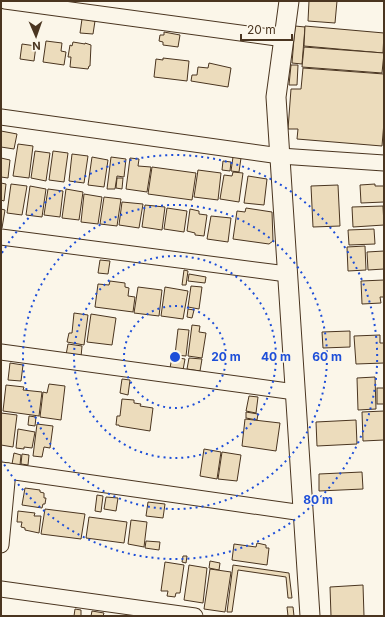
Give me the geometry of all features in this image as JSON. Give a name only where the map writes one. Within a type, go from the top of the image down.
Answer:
[{"type":"street","points":[[5,1],[284,39]]},
{"type":"street","points":[[289,1],[276,97],[310,616]]},
{"type":"street","points":[[1,118],[280,156],[384,163]]},
{"type":"street","points":[[1,237],[287,274]]},
{"type":"street","points":[[1,352],[295,392]]},
{"type":"street","points":[[1,545],[5,471],[303,513]]},
{"type":"street","points":[[1,588],[148,613],[194,616]]},
{"type":"building","points":[[309,1],[337,1],[335,23],[308,21]]},
{"type":"building","points":[[82,19],[95,21],[93,34],[80,33]]},
{"type":"building","points":[[295,26],[305,27],[302,64],[292,63]]},
{"type":"building","points":[[305,26],[384,33],[383,53],[304,46]]},
{"type":"building","points":[[164,32],[180,35],[178,47],[163,45],[163,42],[159,41],[160,35],[164,35]]},
{"type":"building","points":[[46,41],[62,43],[61,51],[66,52],[64,65],[43,62]]},
{"type":"building","points":[[73,42],[91,45],[90,66],[88,69],[70,67],[71,57],[68,57],[70,45],[72,46]]},
{"type":"building","points":[[22,44],[36,46],[34,61],[20,59]]},
{"type":"building","points":[[304,47],[384,53],[382,73],[302,67]]},
{"type":"building","points":[[163,58],[189,61],[187,81],[154,77],[156,59],[163,60]]},
{"type":"building","points":[[209,63],[231,68],[228,87],[191,81],[192,75],[197,75],[198,67],[208,68]]},
{"type":"building","points":[[291,65],[298,65],[297,85],[289,85]]},
{"type":"building","points":[[303,68],[384,74],[384,122],[382,146],[297,139],[298,129],[288,129],[291,89],[301,89]]},
{"type":"building","points":[[1,131],[17,134],[14,149],[1,147]]},
{"type":"building","points":[[18,144],[33,146],[29,178],[13,176]]},
{"type":"building","points":[[35,151],[50,153],[46,181],[31,178]]},
{"type":"building","points":[[53,151],[68,153],[64,182],[49,180]]},
{"type":"building","points":[[72,154],[88,156],[84,183],[69,181]]},
{"type":"building","points":[[92,157],[108,160],[104,187],[88,185]]},
{"type":"building","points":[[111,157],[126,159],[124,177],[117,176],[115,189],[107,189]]},
{"type":"building","points":[[233,157],[241,158],[239,172],[231,171]]},
{"type":"building","points":[[1,158],[10,160],[8,178],[1,177]]},
{"type":"building","points":[[130,158],[139,159],[138,166],[151,167],[147,192],[126,189]]},
{"type":"building","points":[[223,161],[231,162],[230,171],[222,170]]},
{"type":"building","points":[[152,167],[196,173],[192,200],[148,194]]},
{"type":"building","points":[[198,170],[221,173],[218,200],[194,197]]},
{"type":"building","points":[[233,172],[243,173],[239,202],[220,199],[224,175],[232,176]]},
{"type":"building","points":[[248,176],[267,179],[264,205],[244,203]]},
{"type":"building","points":[[117,178],[123,178],[122,189],[116,188]]},
{"type":"building","points":[[1,183],[6,184],[4,201],[1,200]]},
{"type":"building","points":[[11,184],[27,186],[22,215],[7,213]]},
{"type":"building","points":[[375,184],[375,186],[384,186],[384,202],[361,203],[360,185]]},
{"type":"building","points":[[338,185],[340,226],[313,227],[311,186]]},
{"type":"building","points":[[30,186],[46,189],[42,217],[26,215]]},
{"type":"building","points":[[48,189],[63,191],[60,217],[44,215]]},
{"type":"building","points":[[66,189],[83,192],[79,220],[62,218]]},
{"type":"building","points":[[84,194],[102,197],[98,224],[81,222]]},
{"type":"building","points":[[104,197],[121,199],[117,226],[100,224]]},
{"type":"building","points":[[122,202],[143,204],[139,228],[119,225]]},
{"type":"building","points":[[145,205],[165,207],[162,230],[142,227]]},
{"type":"building","points":[[383,206],[384,225],[353,227],[352,207]]},
{"type":"building","points":[[167,208],[187,211],[184,232],[164,229]]},
{"type":"building","points":[[246,208],[272,212],[273,241],[269,244],[233,239],[237,211],[245,212]]},
{"type":"building","points":[[1,209],[5,210],[2,228],[1,227]]},
{"type":"building","points":[[190,209],[199,211],[199,214],[207,215],[204,236],[195,235],[195,233],[187,231]]},
{"type":"building","points":[[211,216],[231,218],[228,242],[207,239]]},
{"type":"building","points":[[374,229],[375,244],[349,245],[348,230]]},
{"type":"building","points":[[365,246],[366,270],[348,271],[347,247]]},
{"type":"building","points":[[384,251],[384,269],[368,270],[367,252]]},
{"type":"building","points":[[100,260],[110,261],[108,274],[98,273]]},
{"type":"building","points":[[184,270],[188,271],[186,285],[182,285]]},
{"type":"building","points":[[189,274],[206,277],[205,283],[188,281]]},
{"type":"building","points":[[384,280],[384,297],[380,297],[381,303],[362,304],[361,281]]},
{"type":"building","points":[[110,281],[125,283],[125,287],[129,288],[128,296],[135,297],[133,312],[95,307],[98,284],[109,285]]},
{"type":"building","points":[[191,286],[202,287],[199,309],[188,307]]},
{"type":"building","points":[[138,287],[162,290],[159,316],[134,313]]},
{"type":"building","points":[[165,287],[188,291],[183,319],[161,316]]},
{"type":"building","points":[[188,309],[194,310],[192,318],[187,317]]},
{"type":"building","points":[[74,313],[88,315],[84,345],[67,342],[69,333],[72,333]]},
{"type":"building","points":[[91,314],[116,318],[112,345],[87,342]]},
{"type":"building","points":[[192,325],[200,326],[199,332],[206,333],[202,358],[188,356]]},
{"type":"building","points":[[178,329],[189,330],[186,356],[175,355]]},
{"type":"building","points":[[350,331],[350,347],[323,348],[322,332]]},
{"type":"building","points":[[380,335],[380,343],[384,343],[384,363],[356,364],[354,336]]},
{"type":"building","points":[[68,344],[82,346],[81,357],[66,355]]},
{"type":"building","points":[[172,357],[185,359],[183,370],[170,368]]},
{"type":"building","points":[[189,358],[202,359],[200,371],[187,369]]},
{"type":"building","points":[[10,363],[23,365],[21,381],[8,380]]},
{"type":"building","points":[[375,377],[376,409],[358,410],[357,378]]},
{"type":"building","points":[[122,379],[130,380],[128,395],[120,393]]},
{"type":"building","points":[[49,384],[65,386],[61,420],[40,417],[43,392],[47,393]]},
{"type":"building","points":[[6,385],[24,387],[23,390],[42,392],[39,416],[3,411]]},
{"type":"building","points":[[377,388],[384,388],[384,404],[377,404]]},
{"type":"building","points":[[249,396],[258,397],[256,413],[246,411]]},
{"type":"building","points":[[122,399],[134,400],[134,403],[141,404],[140,406],[153,408],[150,431],[116,425],[117,416],[120,416]]},
{"type":"building","points":[[384,411],[384,440],[363,441],[362,412]]},
{"type":"building","points":[[246,412],[258,414],[257,420],[246,418]]},
{"type":"building","points":[[1,413],[17,415],[13,447],[1,445]]},
{"type":"building","points":[[29,416],[36,417],[35,426],[28,425]]},
{"type":"building","points":[[245,419],[280,423],[276,451],[242,446]]},
{"type":"building","points":[[356,420],[357,444],[317,446],[316,422]]},
{"type":"building","points":[[37,424],[53,426],[50,448],[44,447],[42,457],[33,456]]},
{"type":"building","points":[[18,429],[35,432],[32,448],[16,448]]},
{"type":"building","points":[[204,449],[221,452],[217,479],[200,476]]},
{"type":"building","points":[[222,452],[241,455],[237,481],[218,479]]},
{"type":"building","points":[[14,453],[21,455],[20,465],[12,464]]},
{"type":"building","points":[[22,454],[29,455],[28,465],[21,464]]},
{"type":"building","points":[[362,472],[363,489],[319,491],[319,474]]},
{"type":"building","points":[[25,488],[40,490],[40,492],[44,493],[44,498],[46,498],[45,504],[43,504],[42,508],[22,505]]},
{"type":"building","points":[[97,495],[103,496],[101,512],[95,511]]},
{"type":"building","points":[[106,497],[118,498],[116,511],[104,509]]},
{"type":"building","points":[[148,502],[165,504],[163,518],[146,516]]},
{"type":"building","points":[[45,509],[85,514],[81,539],[41,534]]},
{"type":"building","points":[[18,511],[35,513],[34,516],[41,516],[39,533],[25,530],[25,528],[21,527],[22,522],[17,522]]},
{"type":"building","points":[[89,517],[127,522],[124,543],[86,538]]},
{"type":"building","points":[[131,520],[147,522],[144,547],[128,544]]},
{"type":"building","points":[[146,541],[160,542],[159,550],[145,548]]},
{"type":"building","points":[[257,543],[266,545],[266,548],[269,548],[267,565],[232,560],[234,544],[256,547]]},
{"type":"building","points":[[183,556],[187,556],[186,563],[182,562]]},
{"type":"building","points":[[210,561],[220,563],[219,570],[209,568]]},
{"type":"building","points":[[165,562],[184,565],[180,593],[176,593],[175,597],[167,596],[168,591],[161,591]]},
{"type":"building","points":[[189,565],[207,568],[203,603],[184,600]]},
{"type":"building","points":[[233,565],[289,573],[292,598],[288,598],[286,577],[238,570],[232,612],[227,612]]},
{"type":"building","points":[[210,569],[231,572],[225,612],[204,609]]},
{"type":"building","points":[[363,585],[364,616],[331,616],[330,587]]},
{"type":"building","points":[[287,607],[293,607],[294,616],[288,616]]},
{"type":"building","points":[[75,609],[81,610],[81,616],[74,616]]},
{"type":"building","points":[[92,611],[104,613],[103,616],[91,616]]}]
